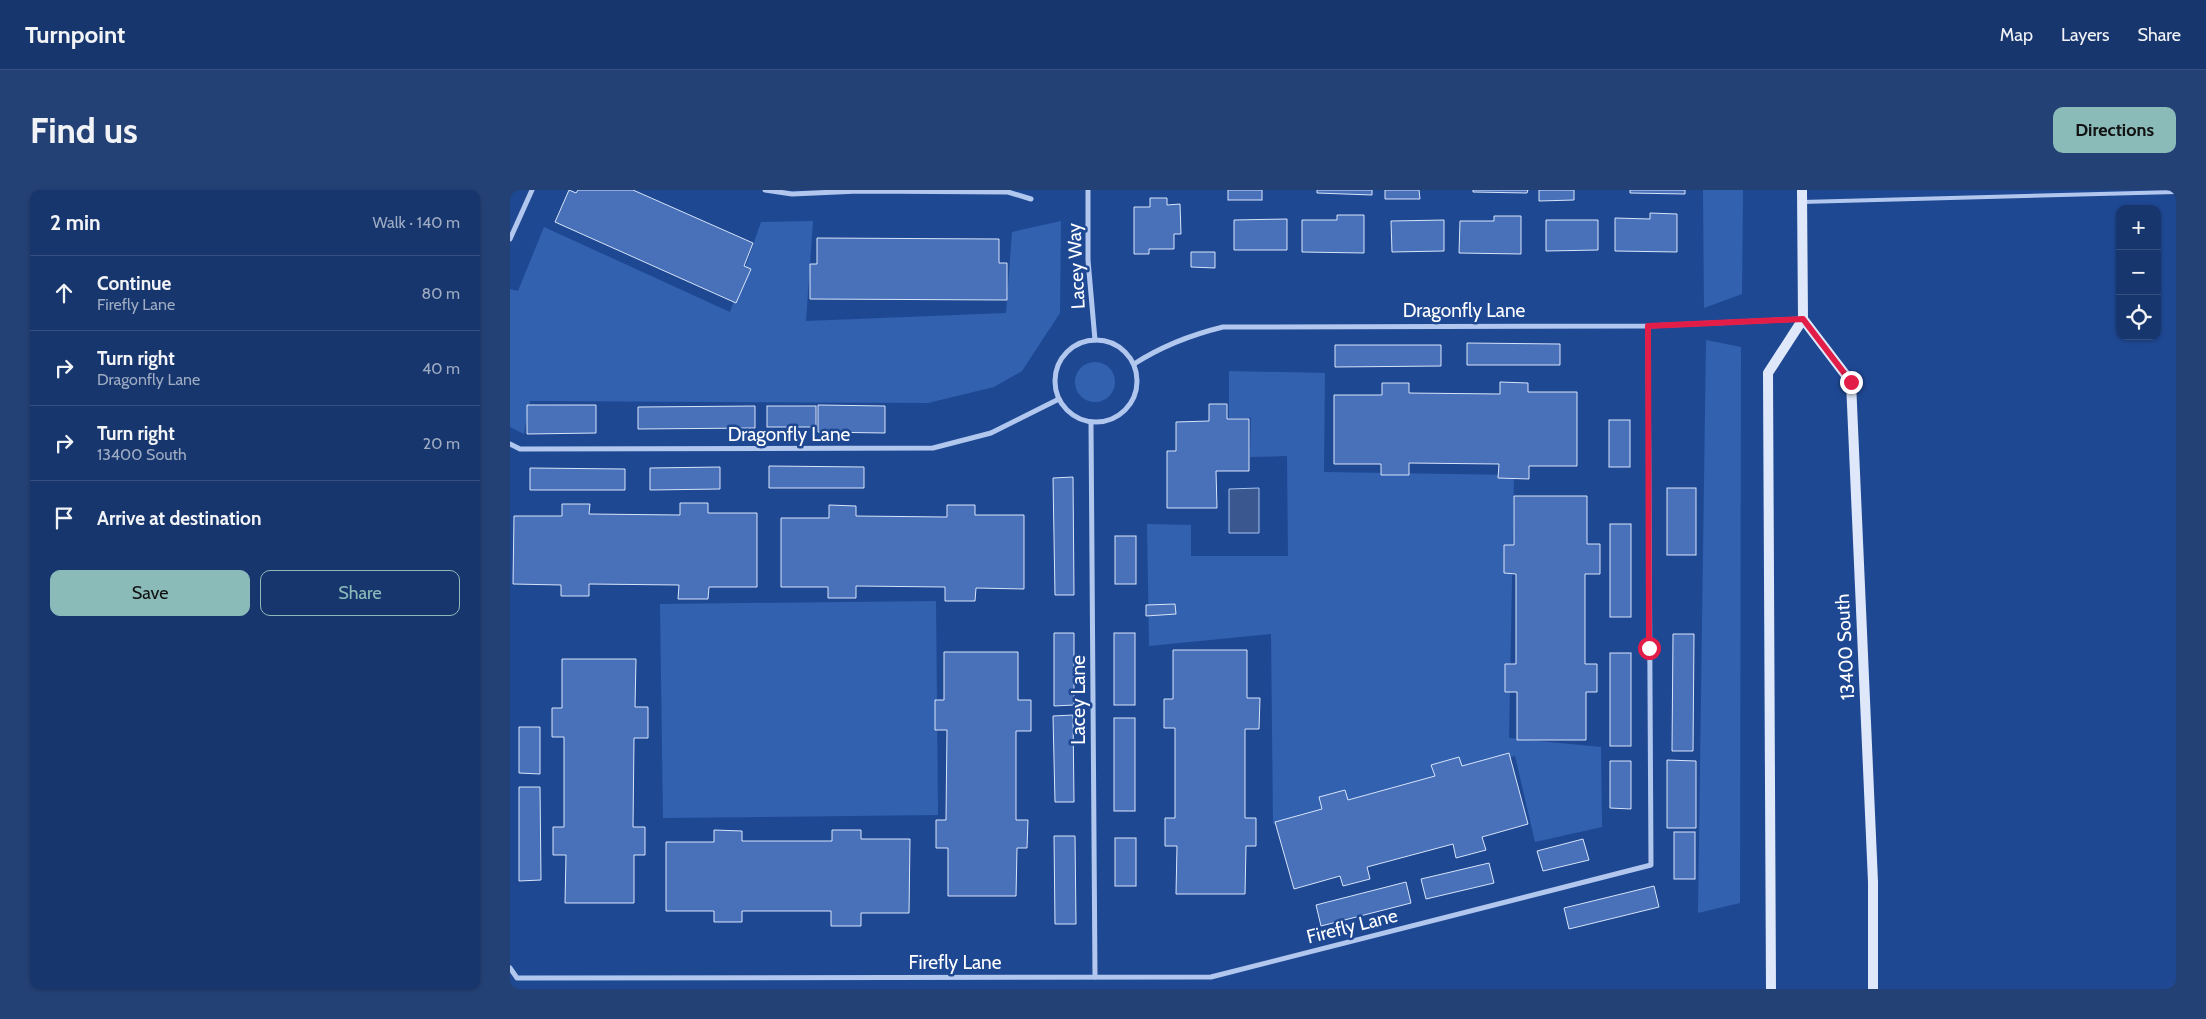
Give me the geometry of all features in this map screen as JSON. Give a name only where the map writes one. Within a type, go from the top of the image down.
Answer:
[{"type":"main road","points":[[1772,989],[1768,373],[1803,319],[1802,190]]},
{"type":"main road","name":"13400 South","points":[[1803,319],[1851,382],[1873,882],[1873,989]]},
{"type":"street","points":[[510,239],[532,190]]},
{"type":"street","points":[[766,190],[792,194],[859,190],[1008,192],[1030,199]]},
{"type":"street","name":"Lacey Way","points":[[1088,190],[1088,260],[1096,340]]},
{"type":"street","name":"Dragonfly Lane","points":[[1134,364],[1158,348],[1183,338],[1222,327],[1648,326],[1803,319]]},
{"type":"street","name":"Firefly Lane","points":[[510,968],[517,978],[1211,977],[1651,865],[1648,326]]},
{"type":"street","points":[[1096,340],[1108,342],[1119,347],[1134,364],[1137,379],[1136,394],[1129,406],[1112,419],[1091,422],[1078,418],[1067,410],[1059,399],[1056,386],[1056,372],[1070,349],[1082,343],[1096,340]]},
{"type":"street","name":"Dragonfly Lane","points":[[510,444],[520,449],[933,448],[992,433],[1059,399]]},
{"type":"street","name":"Lacey Lane","points":[[1091,422],[1095,977]]},
{"type":"lane","points":[[1802,202],[2176,192]]},
{"type":"shaded area","points":[[1703,190],[1743,190],[1742,294],[1704,308]]},
{"type":"shaded area","points":[[813,221],[806,321],[1006,313],[1012,232],[1061,221],[1060,313],[1022,371],[994,387],[928,403],[530,401],[524,434],[510,427],[510,289],[518,291],[544,227],[730,312],[761,222]]},
{"type":"shaded area","points":[[1706,340],[1741,347],[1740,903],[1698,913]]},
{"type":"shaded area","points":[[1099,362],[1106,365],[1112,371],[1115,382],[1114,390],[1106,399],[1099,402],[1091,402],[1084,399],[1076,390],[1075,378],[1078,371],[1087,363]]},
{"type":"shaded area","points":[[1229,371],[1325,373],[1324,472],[1514,475],[1509,738],[1601,747],[1602,827],[1535,842],[1515,756],[1273,824],[1271,634],[1149,646],[1147,524],[1191,525],[1191,556],[1288,556],[1287,456],[1250,457],[1251,418],[1229,418]]},
{"type":"shaded area","points":[[1259,488],[1259,533],[1229,533],[1229,489]]},
{"type":"shaded area","points":[[936,601],[938,815],[663,818],[660,604]]},
{"type":"building","points":[[569,190],[576,193],[578,190],[633,190],[753,243],[744,266],[751,269],[736,303],[555,222]]},
{"type":"building","points":[[1228,190],[1262,190],[1262,200],[1228,200]]},
{"type":"building","points":[[1317,190],[1372,190],[1372,195],[1317,193]]},
{"type":"building","points":[[1385,190],[1419,190],[1420,199],[1385,199]]},
{"type":"building","points":[[1473,190],[1528,190],[1527,193],[1473,192]]},
{"type":"building","points":[[1539,190],[1574,190],[1574,200],[1539,201]]},
{"type":"building","points":[[1630,190],[1685,190],[1685,194],[1630,193]]},
{"type":"building","points":[[1150,198],[1167,198],[1167,205],[1180,204],[1181,234],[1174,234],[1174,249],[1149,249],[1149,254],[1134,254],[1134,207],[1150,207]]},
{"type":"building","points":[[1650,213],[1677,214],[1677,252],[1615,251],[1615,218],[1650,219]]},
{"type":"building","points":[[1337,215],[1364,215],[1364,253],[1302,252],[1302,220],[1337,220]]},
{"type":"building","points":[[1494,216],[1521,216],[1521,254],[1459,253],[1460,221],[1494,221]]},
{"type":"building","points":[[1287,219],[1287,250],[1234,250],[1234,220]]},
{"type":"building","points":[[1444,220],[1444,251],[1392,252],[1391,221]]},
{"type":"building","points":[[1546,220],[1598,220],[1598,250],[1546,251]]},
{"type":"building","points":[[817,238],[999,239],[999,263],[1007,263],[1007,300],[810,299],[810,264],[817,264]]},
{"type":"building","points":[[1191,252],[1215,252],[1215,268],[1191,267]]},
{"type":"building","points":[[1467,343],[1560,344],[1560,365],[1467,365]]},
{"type":"building","points":[[1335,345],[1441,345],[1441,366],[1335,367]]},
{"type":"building","points":[[1500,382],[1528,383],[1528,392],[1577,392],[1577,466],[1529,466],[1529,479],[1498,478],[1499,464],[1409,463],[1409,475],[1381,475],[1381,464],[1334,464],[1334,395],[1382,395],[1382,383],[1409,383],[1409,393],[1500,394]]},
{"type":"building","points":[[1209,404],[1227,404],[1227,419],[1249,419],[1249,471],[1216,471],[1217,508],[1167,508],[1167,451],[1176,451],[1176,422],[1209,421]]},
{"type":"building","points":[[527,405],[596,405],[596,433],[527,434]]},
{"type":"building","points":[[818,405],[885,406],[885,433],[818,432]]},
{"type":"building","points":[[755,406],[755,428],[638,429],[638,407]]},
{"type":"building","points":[[767,406],[816,406],[816,427],[767,427]]},
{"type":"building","points":[[1609,420],[1630,420],[1630,467],[1609,467]]},
{"type":"building","points":[[769,466],[864,467],[864,488],[769,488]]},
{"type":"building","points":[[720,467],[720,489],[650,490],[650,468]]},
{"type":"building","points":[[530,468],[625,469],[625,490],[530,490]]},
{"type":"building","points":[[1073,477],[1074,595],[1055,595],[1053,478]]},
{"type":"building","points":[[1667,488],[1696,488],[1696,555],[1667,555]]},
{"type":"building","points":[[1514,496],[1587,496],[1587,544],[1600,544],[1600,574],[1585,574],[1585,664],[1597,664],[1597,692],[1586,692],[1586,740],[1517,740],[1517,692],[1505,692],[1505,664],[1516,664],[1516,574],[1504,573],[1504,545],[1514,545]]},
{"type":"building","points":[[680,503],[708,503],[708,513],[757,513],[757,587],[709,587],[708,599],[678,599],[679,585],[589,584],[589,596],[561,596],[561,585],[513,584],[514,516],[562,516],[562,504],[590,504],[589,514],[680,515]]},
{"type":"building","points":[[829,505],[856,506],[856,516],[947,517],[947,505],[975,505],[975,515],[1024,515],[1024,589],[976,588],[975,601],[945,601],[945,587],[856,586],[856,598],[828,598],[828,587],[781,587],[781,518],[829,518]]},
{"type":"building","points":[[1610,524],[1631,524],[1631,617],[1610,617]]},
{"type":"building","points":[[1115,536],[1136,536],[1136,584],[1115,584]]},
{"type":"building","points":[[1175,604],[1176,614],[1146,616],[1146,605]]},
{"type":"building","points":[[1054,633],[1074,633],[1074,705],[1054,706]]},
{"type":"building","points":[[1114,633],[1135,633],[1135,705],[1114,705]]},
{"type":"building","points":[[1673,634],[1694,634],[1693,751],[1672,751]]},
{"type":"building","points":[[1173,650],[1247,650],[1247,698],[1260,698],[1259,729],[1245,729],[1245,818],[1256,818],[1256,846],[1246,846],[1245,894],[1176,894],[1177,846],[1165,846],[1165,818],[1175,818],[1175,728],[1164,728],[1164,699],[1173,699]]},
{"type":"building","points":[[944,652],[1018,652],[1018,700],[1031,700],[1031,731],[1016,731],[1016,820],[1028,820],[1027,848],[1017,848],[1016,896],[948,896],[948,848],[936,848],[936,820],[946,820],[947,730],[935,730],[935,700],[944,700]]},
{"type":"building","points":[[1610,653],[1631,653],[1631,746],[1610,746]]},
{"type":"building","points":[[562,659],[636,659],[635,707],[648,707],[648,738],[634,738],[633,827],[645,827],[645,855],[634,855],[634,903],[565,903],[566,855],[553,855],[553,827],[564,827],[564,737],[552,737],[552,708],[562,708]]},
{"type":"building","points":[[1073,715],[1074,802],[1055,802],[1053,716]]},
{"type":"building","points":[[1114,718],[1135,718],[1135,811],[1114,811]]},
{"type":"building","points":[[519,727],[540,727],[540,774],[519,773]]},
{"type":"building","points":[[1509,753],[1528,824],[1482,837],[1486,850],[1456,858],[1453,844],[1367,867],[1370,879],[1343,886],[1340,876],[1294,889],[1275,822],[1322,809],[1319,797],[1345,790],[1348,800],[1435,776],[1431,765],[1459,757],[1462,766]]},
{"type":"building","points":[[1667,760],[1696,761],[1696,828],[1667,828]]},
{"type":"building","points":[[1610,761],[1631,761],[1631,809],[1610,808]]},
{"type":"building","points":[[519,787],[540,787],[541,880],[519,881]]},
{"type":"building","points":[[714,830],[742,831],[742,841],[832,841],[832,830],[861,830],[861,839],[910,839],[909,913],[861,913],[861,926],[831,926],[831,911],[742,911],[742,922],[714,922],[714,911],[666,911],[666,842],[714,842]]},
{"type":"building","points":[[1674,832],[1695,832],[1695,879],[1674,879]]},
{"type":"building","points":[[1054,836],[1075,836],[1076,924],[1055,924]]},
{"type":"building","points":[[1115,838],[1136,838],[1136,886],[1115,886]]},
{"type":"building","points":[[1583,839],[1589,860],[1543,871],[1537,851]]},
{"type":"building","points":[[1489,863],[1494,883],[1426,899],[1421,879]]},
{"type":"building","points":[[1406,882],[1411,903],[1321,926],[1316,905]]},
{"type":"building","points":[[1654,886],[1659,907],[1569,929],[1564,908]]},
{"type":"route","points":[[1649,648],[1648,326],[1803,319],[1851,382]]}]
